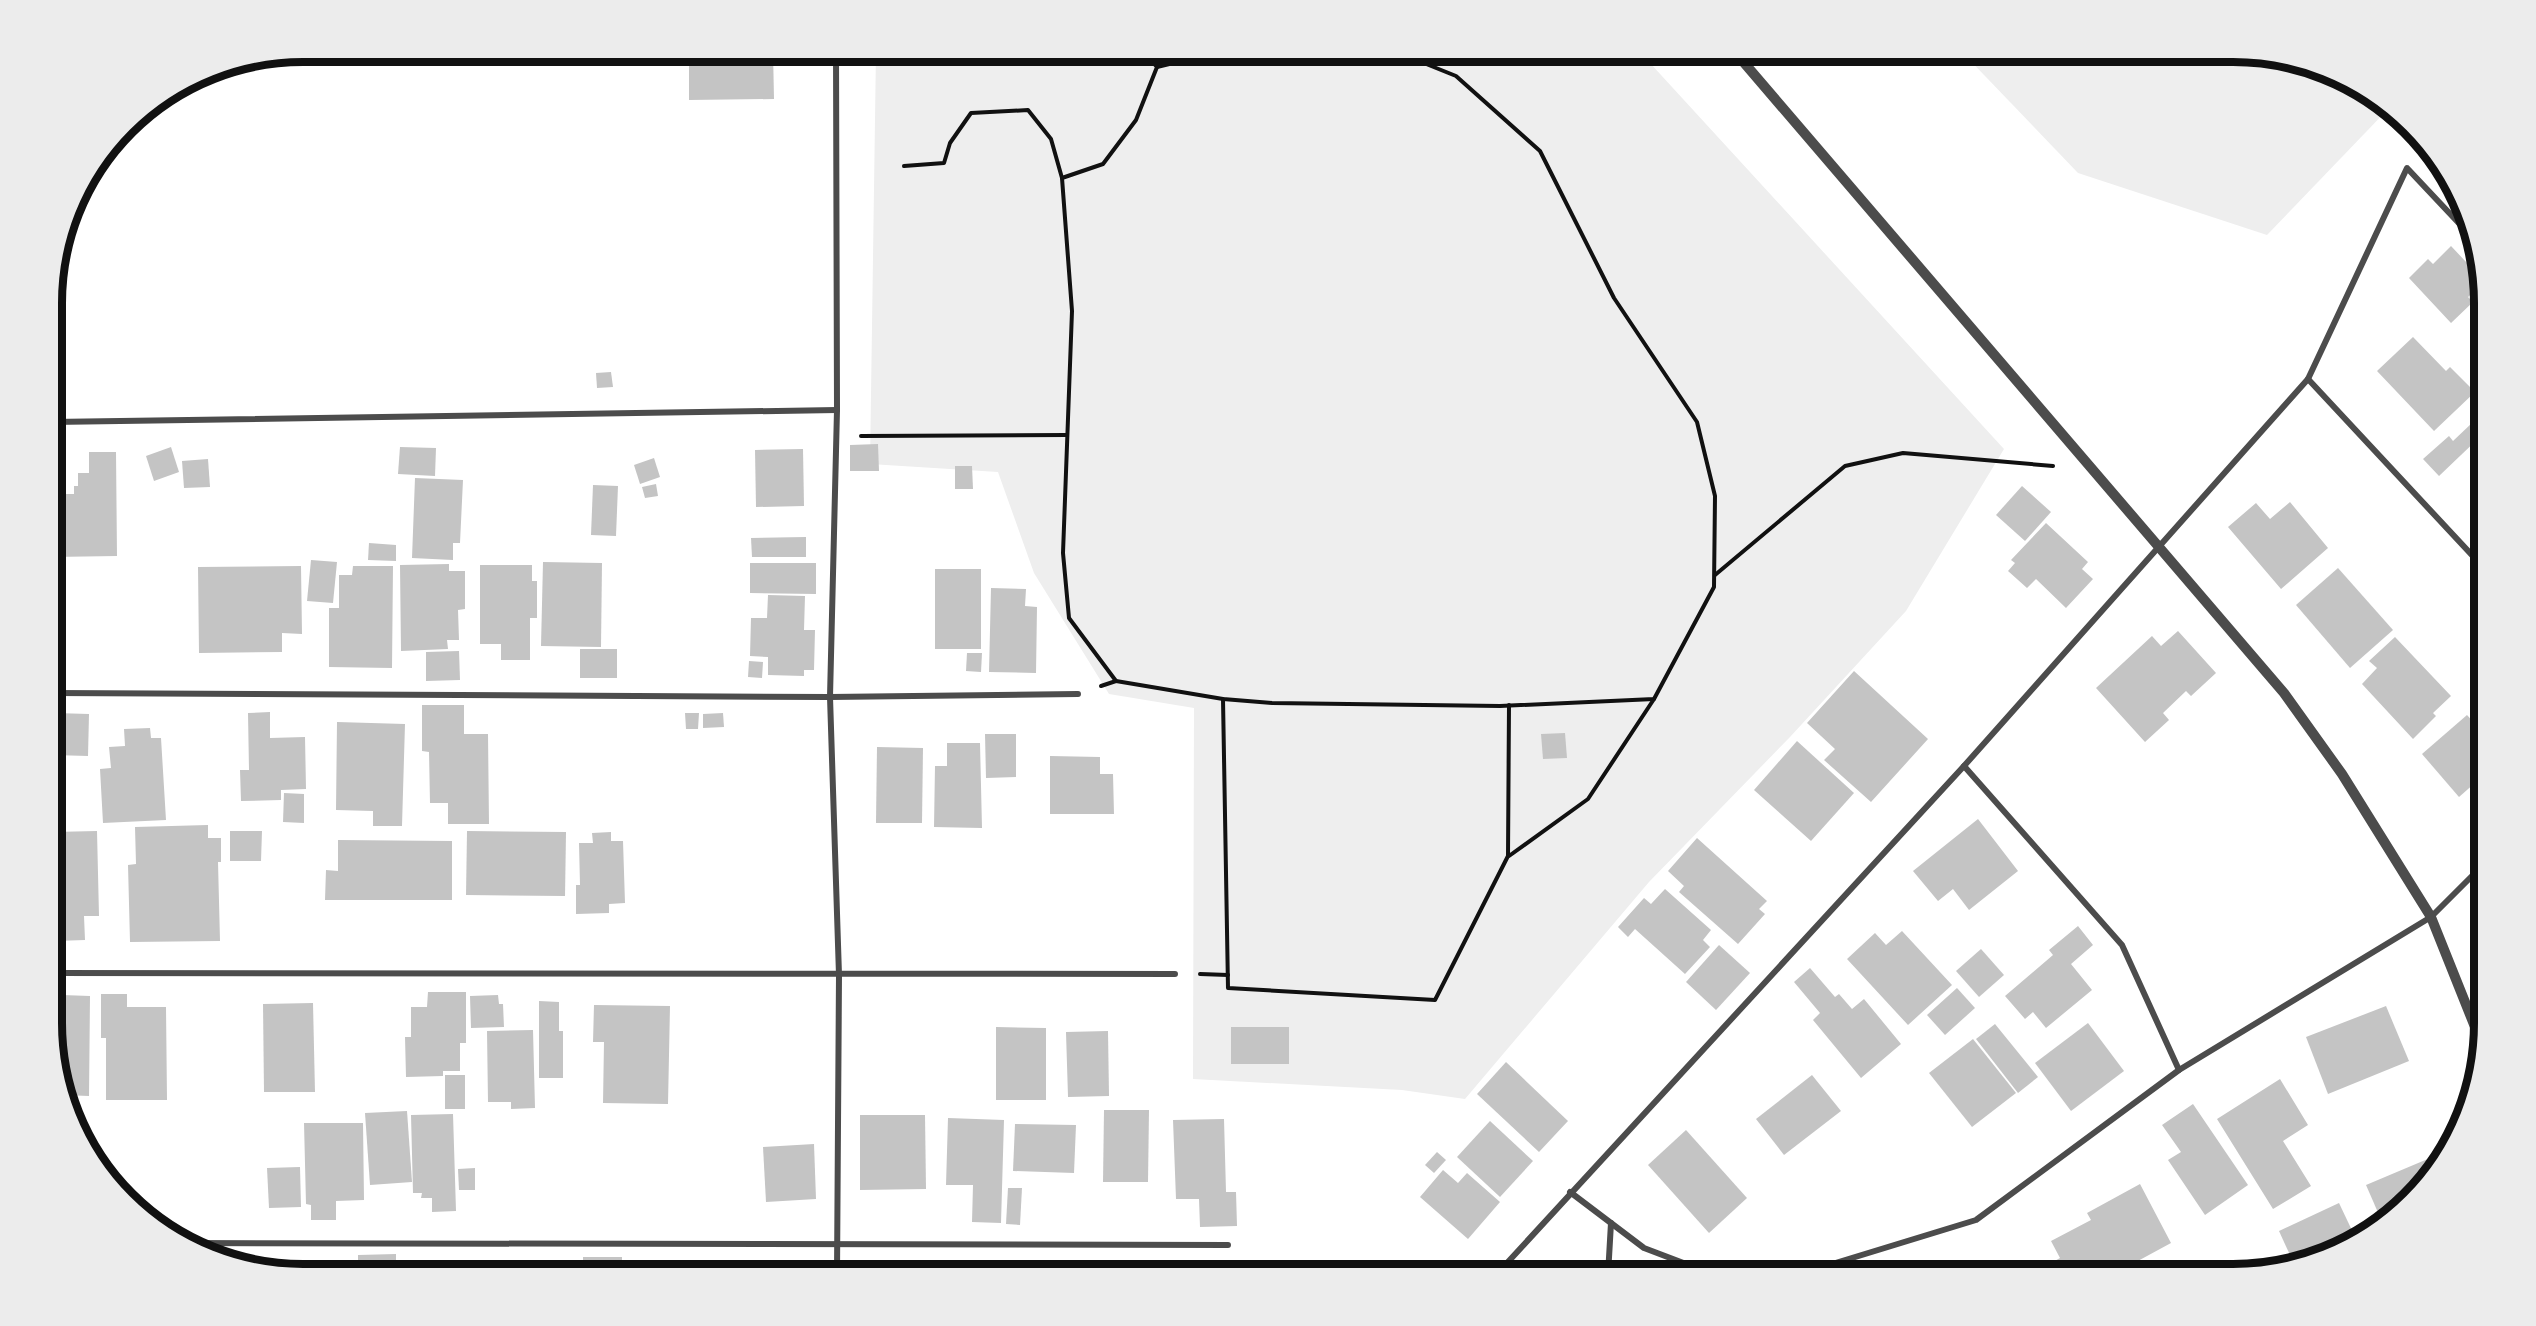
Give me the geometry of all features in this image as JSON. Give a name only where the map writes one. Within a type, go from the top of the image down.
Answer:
[{"type":"street","points":[[836,62],[837,410],[830,696],[839,975],[837,1264]]},
{"type":"street","points":[[1743,62],[2284,693],[2342,774],[2431,916],[2474,1024]]},
{"type":"street","points":[[1506,1264],[1964,766],[2308,379],[2407,168],[2463,227]]},
{"type":"street","points":[[2308,379],[2474,557]]},
{"type":"street","points":[[62,422],[837,410]]},
{"type":"street","points":[[62,693],[830,696],[1078,694]]},
{"type":"street","points":[[1964,766],[2122,945],[2179,1070]]},
{"type":"street","points":[[1832,1264],[1976,1220],[2179,1070],[2431,916],[2474,874]]},
{"type":"street","points":[[62,973],[1175,974]]},
{"type":"street","points":[[1570,1192],[1644,1248],[1686,1264]]},
{"type":"street","points":[[1609,1264],[1611,1223]]},
{"type":"street","points":[[203,1243],[1228,1245]]},
{"type":"path","points":[[1152,62],[1157,67]]},
{"type":"path","points":[[1157,67],[1178,62]]},
{"type":"path","points":[[1421,62],[1456,76],[1540,151],[1614,298],[1697,422],[1714,496],[1714,587],[1654,699],[1587,799],[1508,856]]},
{"type":"path","points":[[1062,178],[1103,164],[1136,120],[1157,67]]},
{"type":"path","points":[[904,166],[944,163],[950,143],[970,113],[1028,110],[1051,139],[1062,178],[1072,311],[1062,553],[1069,618],[1116,681],[1223,699],[1272,703],[1509,705],[1654,699]]},
{"type":"path","points":[[836,436],[1067,435]]},
{"type":"path","points":[[1714,576],[1845,466],[1903,453],[2093,470]]},
{"type":"path","points":[[1223,699],[1228,988],[1436,1000],[1508,856],[1509,705]]},
{"type":"shaded area","points":[[876,62],[1649,62],[2004,449],[1906,611],[1790,737],[1649,882],[1465,1099],[1402,1090],[1193,1079],[1194,708],[1109,694],[1034,573],[998,472],[870,464]]},
{"type":"shaded area","points":[[1972,62],[2250,62],[2281,66],[2311,74],[2340,86],[2384,114],[2267,235],[2078,173]]},
{"type":"building","points":[[689,62],[773,62],[774,99],[689,100]]},
{"type":"building","points":[[2451,246],[2472,268],[2474,291],[2468,297],[2473,302],[2451,323],[2409,278],[2428,259],[2433,264]]},
{"type":"building","points":[[2413,337],[2446,371],[2450,367],[2474,393],[2434,431],[2377,371]]},
{"type":"building","points":[[611,372],[613,387],[597,388],[596,373]]},
{"type":"building","points":[[2472,423],[2474,425],[2474,443],[2439,476],[2423,459],[2449,436],[2453,441]]},
{"type":"building","points":[[878,444],[879,471],[850,471],[850,445]]},
{"type":"building","points":[[171,447],[179,472],[154,481],[146,456]]},
{"type":"building","points":[[400,447],[436,448],[435,476],[398,474]]},
{"type":"building","points":[[803,449],[804,506],[756,507],[755,450]]},
{"type":"building","points":[[89,452],[116,452],[117,556],[62,557],[62,494],[74,494],[74,486],[78,486],[78,473],[89,473]]},
{"type":"building","points":[[654,458],[660,477],[640,484],[634,465]]},
{"type":"building","points":[[208,459],[210,487],[184,488],[182,461]]},
{"type":"building","points":[[955,466],[972,466],[973,489],[955,489]]},
{"type":"building","points":[[415,478],[463,480],[460,543],[453,543],[453,560],[412,558]]},
{"type":"building","points":[[656,484],[658,496],[645,498],[642,487]]},
{"type":"building","points":[[593,485],[618,486],[616,536],[591,535]]},
{"type":"building","points":[[2022,486],[2051,512],[2025,541],[1996,515]]},
{"type":"building","points":[[2290,502],[2328,548],[2281,589],[2228,527],[2256,503],[2270,519]]},
{"type":"building","points":[[2046,523],[2088,562],[2082,569],[2093,579],[2066,608],[2036,579],[2027,588],[2008,571],[2015,563],[2011,560]]},
{"type":"building","points":[[806,537],[806,557],[752,557],[751,538]]},
{"type":"building","points":[[369,543],[396,545],[396,561],[368,560]]},
{"type":"building","points":[[311,560],[337,562],[333,603],[307,601]]},
{"type":"building","points":[[543,562],[602,563],[601,647],[541,646]]},
{"type":"building","points":[[750,563],[816,563],[816,594],[750,593]]},
{"type":"building","points":[[449,564],[449,571],[465,571],[465,609],[458,610],[459,640],[447,640],[448,649],[401,651],[400,565]]},
{"type":"building","points":[[480,565],[532,565],[532,581],[537,581],[537,618],[530,618],[530,660],[501,660],[501,644],[480,644]]},
{"type":"building","points":[[301,566],[302,634],[282,633],[282,652],[199,653],[198,567]]},
{"type":"building","points":[[353,566],[393,566],[392,668],[329,667],[329,608],[339,608],[339,575],[352,575]]},
{"type":"building","points":[[2338,568],[2393,630],[2350,668],[2296,605]]},
{"type":"building","points":[[935,569],[981,569],[981,649],[935,649]]},
{"type":"building","points":[[991,588],[1026,589],[1025,606],[1037,607],[1036,673],[989,672]]},
{"type":"building","points":[[768,595],[805,596],[804,630],[815,630],[814,670],[804,670],[804,676],[768,675],[768,657],[750,656],[751,618],[767,618]]},
{"type":"building","points":[[2178,631],[2216,673],[2191,696],[2186,691],[2163,713],[2169,720],[2145,742],[2096,688],[2152,636],[2161,646]]},
{"type":"building","points":[[2395,637],[2451,696],[2433,713],[2436,716],[2413,739],[2362,684],[2377,668],[2369,661]]},
{"type":"building","points":[[580,649],[617,649],[617,678],[580,678]]},
{"type":"building","points":[[459,651],[460,680],[426,681],[426,652]]},
{"type":"building","points":[[967,653],[982,653],[981,672],[966,671]]},
{"type":"building","points":[[749,661],[763,662],[762,678],[748,677]]},
{"type":"building","points":[[1854,671],[1928,739],[1871,802],[1824,760],[1835,749],[1807,723]]},
{"type":"building","points":[[422,705],[464,705],[464,734],[488,734],[489,824],[448,824],[448,803],[430,803],[429,752],[422,751]]},
{"type":"building","points":[[270,712],[270,738],[305,737],[306,789],[281,790],[281,800],[241,801],[240,770],[249,770],[248,713]]},
{"type":"building","points":[[62,713],[89,714],[88,756],[62,755]]},
{"type":"building","points":[[685,713],[699,713],[698,729],[686,729]]},
{"type":"building","points":[[723,713],[724,727],[703,728],[703,714]]},
{"type":"building","points":[[2467,715],[2474,723],[2474,784],[2459,797],[2422,754]]},
{"type":"building","points":[[337,722],[405,724],[402,826],[373,826],[373,811],[336,810]]},
{"type":"building","points":[[150,728],[151,738],[161,738],[166,820],[103,823],[100,769],[111,768],[109,747],[125,746],[124,729]]},
{"type":"building","points":[[1565,733],[1567,758],[1543,759],[1541,734]]},
{"type":"building","points":[[985,734],[1016,734],[1016,777],[986,778]]},
{"type":"building","points":[[1797,741],[1854,793],[1811,841],[1754,790]]},
{"type":"building","points":[[947,743],[980,743],[982,828],[934,827],[935,766],[947,766]]},
{"type":"building","points":[[877,747],[923,748],[922,823],[876,823]]},
{"type":"building","points":[[1050,756],[1100,757],[1100,774],[1113,774],[1114,814],[1050,814]]},
{"type":"building","points":[[284,793],[304,794],[304,823],[283,822]]},
{"type":"building","points":[[1978,819],[2018,871],[1969,910],[1953,889],[1938,901],[1913,871]]},
{"type":"building","points":[[208,825],[208,838],[221,838],[221,862],[218,862],[220,941],[130,942],[128,865],[136,864],[135,827]]},
{"type":"building","points":[[97,831],[99,916],[84,916],[85,940],[62,941],[62,832]]},
{"type":"building","points":[[230,831],[262,831],[261,861],[230,861]]},
{"type":"building","points":[[467,831],[566,832],[565,896],[466,895]]},
{"type":"building","points":[[611,832],[611,841],[623,841],[625,903],[609,904],[609,913],[576,914],[576,885],[580,885],[579,843],[593,843],[592,833]]},
{"type":"building","points":[[1697,838],[1767,901],[1759,909],[1765,914],[1738,944],[1679,892],[1684,886],[1668,871]]},
{"type":"building","points":[[338,840],[452,841],[452,900],[325,900],[326,870],[338,871]]},
{"type":"building","points":[[1665,889],[1711,930],[1703,940],[1710,947],[1685,974],[1635,929],[1628,937],[1618,927],[1644,898],[1651,904]]},
{"type":"building","points":[[2078,926],[2093,945],[2071,964],[2092,990],[2046,1028],[2033,1012],[2025,1019],[2005,996],[2053,955],[2049,950]]},
{"type":"building","points":[[1902,931],[1952,985],[1908,1025],[1847,959],[1875,933],[1886,945]]},
{"type":"building","points":[[1719,945],[1750,973],[1716,1010],[1686,982]]},
{"type":"building","points":[[1981,949],[2004,975],[1979,997],[1956,971]]},
{"type":"building","points":[[1810,968],[1835,997],[1839,994],[1852,1009],[1864,999],[1901,1044],[1861,1078],[1813,1020],[1820,1013],[1794,982]]},
{"type":"building","points":[[1957,988],[1975,1008],[1945,1035],[1927,1015]]},
{"type":"building","points":[[428,992],[466,992],[466,1043],[460,1043],[460,1071],[443,1071],[443,1076],[406,1077],[405,1037],[411,1037],[411,1007],[427,1007]]},
{"type":"building","points":[[101,994],[127,994],[127,1007],[166,1007],[167,1100],[106,1100],[106,1038],[101,1038]]},
{"type":"building","points":[[62,995],[90,996],[89,1096],[72,1095],[66,1071],[62,1040]]},
{"type":"building","points":[[498,995],[499,1004],[503,1004],[504,1027],[471,1028],[470,996]]},
{"type":"building","points":[[539,1001],[559,1002],[559,1031],[563,1031],[563,1078],[539,1078]]},
{"type":"building","points":[[313,1003],[315,1092],[264,1092],[263,1004]]},
{"type":"building","points":[[594,1005],[670,1006],[668,1104],[603,1103],[604,1042],[593,1042]]},
{"type":"building","points":[[2386,1006],[2409,1061],[2328,1094],[2306,1037]]},
{"type":"building","points":[[2088,1023],[2124,1071],[2071,1111],[2035,1063]]},
{"type":"building","points":[[1995,1024],[2038,1077],[2018,1093],[1976,1039]]},
{"type":"building","points":[[996,1027],[1046,1028],[1046,1100],[996,1100]]},
{"type":"building","points":[[1231,1027],[1289,1027],[1289,1064],[1231,1064]]},
{"type":"building","points":[[533,1030],[535,1108],[511,1109],[511,1102],[488,1102],[487,1031]]},
{"type":"building","points":[[1108,1031],[1109,1096],[1068,1097],[1066,1032]]},
{"type":"building","points":[[1973,1039],[2016,1093],[1972,1127],[1929,1073]]},
{"type":"building","points":[[1506,1062],[1568,1121],[1539,1152],[1477,1094]]},
{"type":"building","points":[[445,1075],[465,1075],[465,1109],[445,1109]]},
{"type":"building","points":[[1812,1075],[1841,1111],[1784,1155],[1756,1119]]},
{"type":"building","points":[[2280,1079],[2308,1125],[2283,1141],[2311,1186],[2273,1209],[2217,1119]]},
{"type":"building","points":[[2193,1104],[2248,1185],[2205,1215],[2168,1160],[2181,1152],[2162,1125]]},
{"type":"building","points":[[1104,1110],[1149,1110],[1148,1182],[1103,1182]]},
{"type":"building","points":[[407,1111],[412,1182],[370,1185],[365,1113]]},
{"type":"building","points":[[453,1114],[456,1211],[432,1212],[432,1198],[421,1198],[422,1193],[413,1193],[411,1115]]},
{"type":"building","points":[[860,1115],[925,1115],[926,1189],[860,1190]]},
{"type":"building","points":[[948,1118],[1004,1120],[1001,1223],[972,1222],[973,1185],[946,1185]]},
{"type":"building","points":[[1224,1119],[1226,1192],[1236,1192],[1237,1226],[1200,1227],[1199,1199],[1176,1199],[1173,1120]]},
{"type":"building","points":[[1490,1121],[1533,1161],[1500,1197],[1457,1157]]},
{"type":"building","points":[[304,1123],[363,1123],[364,1200],[336,1201],[336,1220],[311,1220],[311,1205],[306,1204]]},
{"type":"building","points":[[1015,1124],[1076,1125],[1074,1173],[1013,1171]]},
{"type":"building","points":[[1686,1130],[1747,1198],[1709,1233],[1648,1165]]},
{"type":"building","points":[[814,1144],[816,1199],[766,1202],[763,1147]]},
{"type":"building","points":[[1437,1152],[1446,1160],[1434,1173],[1425,1165]]},
{"type":"building","points":[[2435,1156],[2415,1183],[2379,1216],[2366,1185]]},
{"type":"building","points":[[300,1167],[301,1207],[269,1208],[267,1168]]},
{"type":"building","points":[[475,1168],[475,1190],[459,1190],[458,1169]]},
{"type":"building","points":[[1443,1170],[1458,1183],[1467,1173],[1500,1202],[1468,1239],[1420,1197]]},
{"type":"building","points":[[2140,1184],[2171,1243],[2132,1264],[2049,1264],[2060,1258],[2051,1241],[2091,1220],[2087,1213]]},
{"type":"building","points":[[1008,1188],[1022,1188],[1020,1225],[1006,1224]]},
{"type":"building","points":[[2339,1203],[2353,1233],[2311,1252],[2291,1257],[2279,1231]]},
{"type":"building","points":[[396,1254],[396,1264],[358,1264],[358,1255]]},
{"type":"building","points":[[583,1257],[622,1257],[622,1264],[583,1264]]},
{"type":"building","points":[[510,1262],[556,1263],[556,1264],[510,1264]]}]
